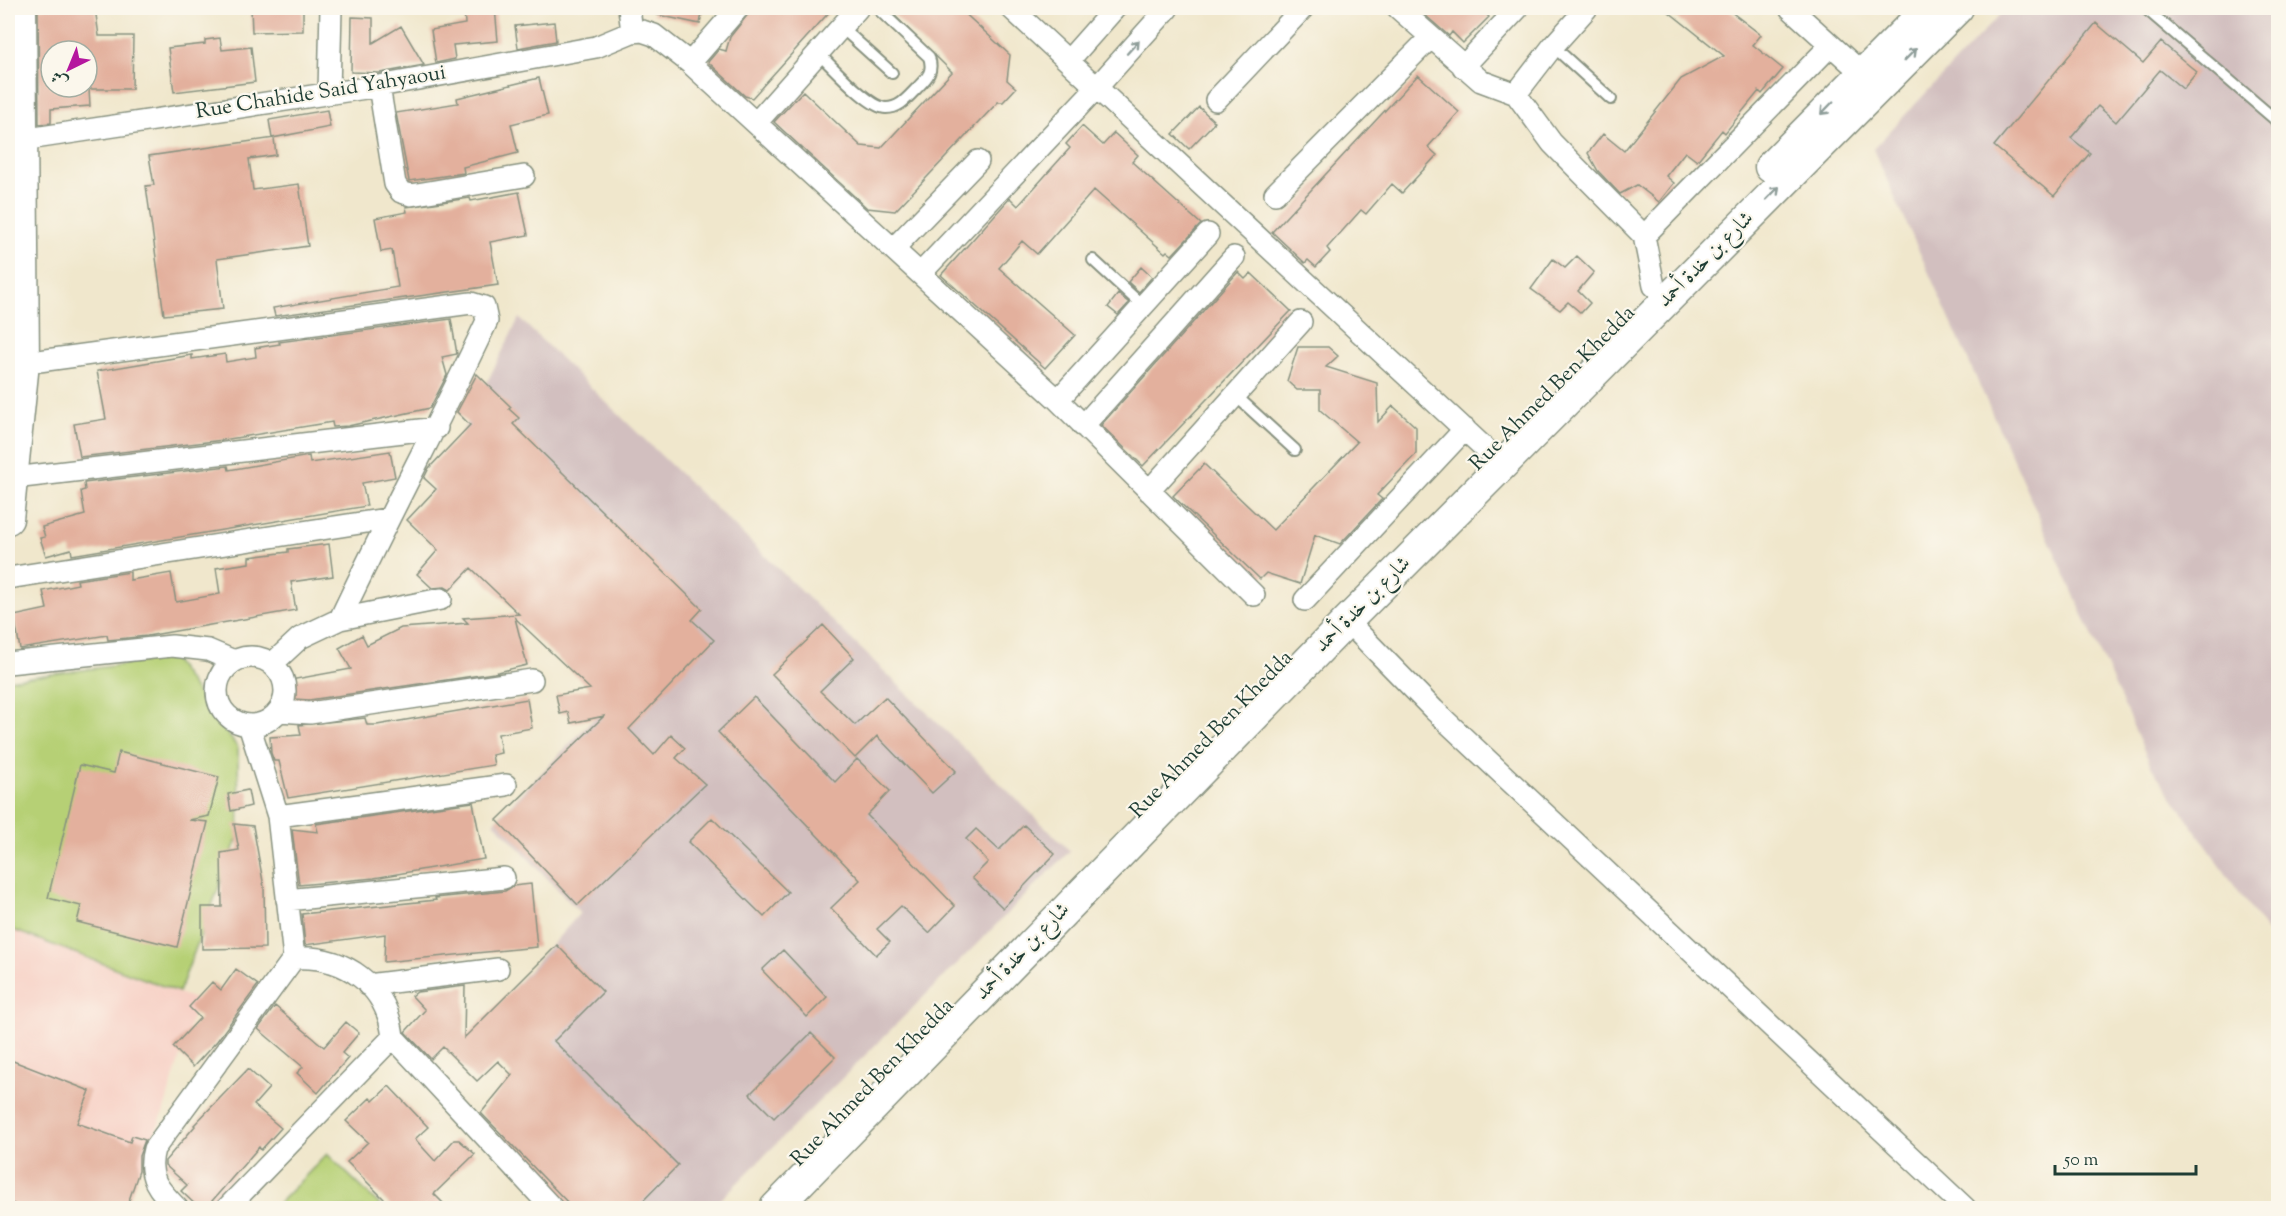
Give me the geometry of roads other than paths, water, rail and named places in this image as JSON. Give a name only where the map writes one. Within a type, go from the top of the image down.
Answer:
[{"type":"main road","points":[[8,519],[24,363],[14,141],[21,8]]},
{"type":"main road","name":"Rue Ahmed Ben Khedda","points":[[751,1209],[1329,614],[1928,8]]},
{"type":"main road","name":"شارع بن خدة أحمد","points":[[775,1209],[1347,621],[1958,8]]},
{"type":"street","points":[[329,92],[331,8]]},
{"type":"street","points":[[629,8],[632,32],[642,31],[654,35],[690,63],[1058,400],[1254,595]]},
{"type":"street","points":[[718,8],[719,30]]},
{"type":"street","points":[[690,63],[738,8]]},
{"type":"street","points":[[756,123],[858,8]]},
{"type":"street","points":[[1011,8],[1098,86],[1490,453]]},
{"type":"street","points":[[1069,60],[1115,8]]},
{"type":"street","points":[[921,273],[1098,86],[1168,8]]},
{"type":"street","points":[[1216,100],[1303,8]]},
{"type":"street","points":[[1398,8],[1481,81],[1516,94],[1551,143],[1644,236],[1654,286]]},
{"type":"street","points":[[1463,67],[1518,8]]},
{"type":"street","points":[[1516,94],[1553,46],[1587,8]]},
{"type":"street","points":[[1790,8],[1862,73]]},
{"type":"street","name":"Rue Chahide Said Yahyaoui","points":[[14,141],[379,86],[596,47],[632,32]]},
{"type":"street","points":[[1275,194],[1431,38]]},
{"type":"street","points":[[1644,236],[1831,45]]},
{"type":"street","points":[[379,86],[395,184],[401,192],[411,195],[524,176]]},
{"type":"street","points":[[894,248],[978,161]]},
{"type":"street","points":[[1058,400],[1208,234]]},
{"type":"street","points":[[1083,426],[1234,257]]},
{"type":"street","points":[[24,363],[478,303],[487,313],[487,321],[436,428],[386,519],[340,620]]},
{"type":"street","points":[[1149,491],[1301,322]]},
{"type":"street","points":[[14,478],[436,428]]},
{"type":"street","points":[[1305,600],[1464,429]]},
{"type":"street","points":[[8,578],[386,519]]},
{"type":"street","points":[[272,664],[300,638],[340,620],[441,599]]},
{"type":"street","points":[[1347,621],[1434,710],[1965,1209]]},
{"type":"street","points":[[8,663],[172,646],[208,650],[234,661]]},
{"type":"street","points":[[247,657],[260,658],[272,664],[281,674],[285,686],[284,699],[279,711],[261,724],[249,725],[229,717],[218,699],[220,677],[234,661],[247,657]]},
{"type":"street","points":[[279,711],[310,713],[532,680]]},
{"type":"street","points":[[177,1209],[156,1186],[151,1174],[154,1149],[294,958],[278,816],[249,725]]},
{"type":"street","points":[[278,816],[506,785]]},
{"type":"street","points":[[287,900],[504,878]]},
{"type":"street","points":[[294,958],[315,957],[338,962],[368,985],[384,1003],[391,1019],[393,1037],[552,1209]]},
{"type":"street","points":[[368,985],[498,969]]},
{"type":"street","points":[[227,1209],[393,1037]]},
{"type":"lane","points":[[818,53],[874,104],[887,108],[900,104],[929,76],[931,63],[929,57],[877,8]]},
{"type":"lane","points":[[2145,8],[2278,122]]},
{"type":"lane","points":[[841,27],[892,73]]},
{"type":"lane","points":[[1553,46],[1611,99]]},
{"type":"lane","points":[[1093,260],[1143,306]]},
{"type":"lane","points":[[1235,395],[1295,450]]}]
